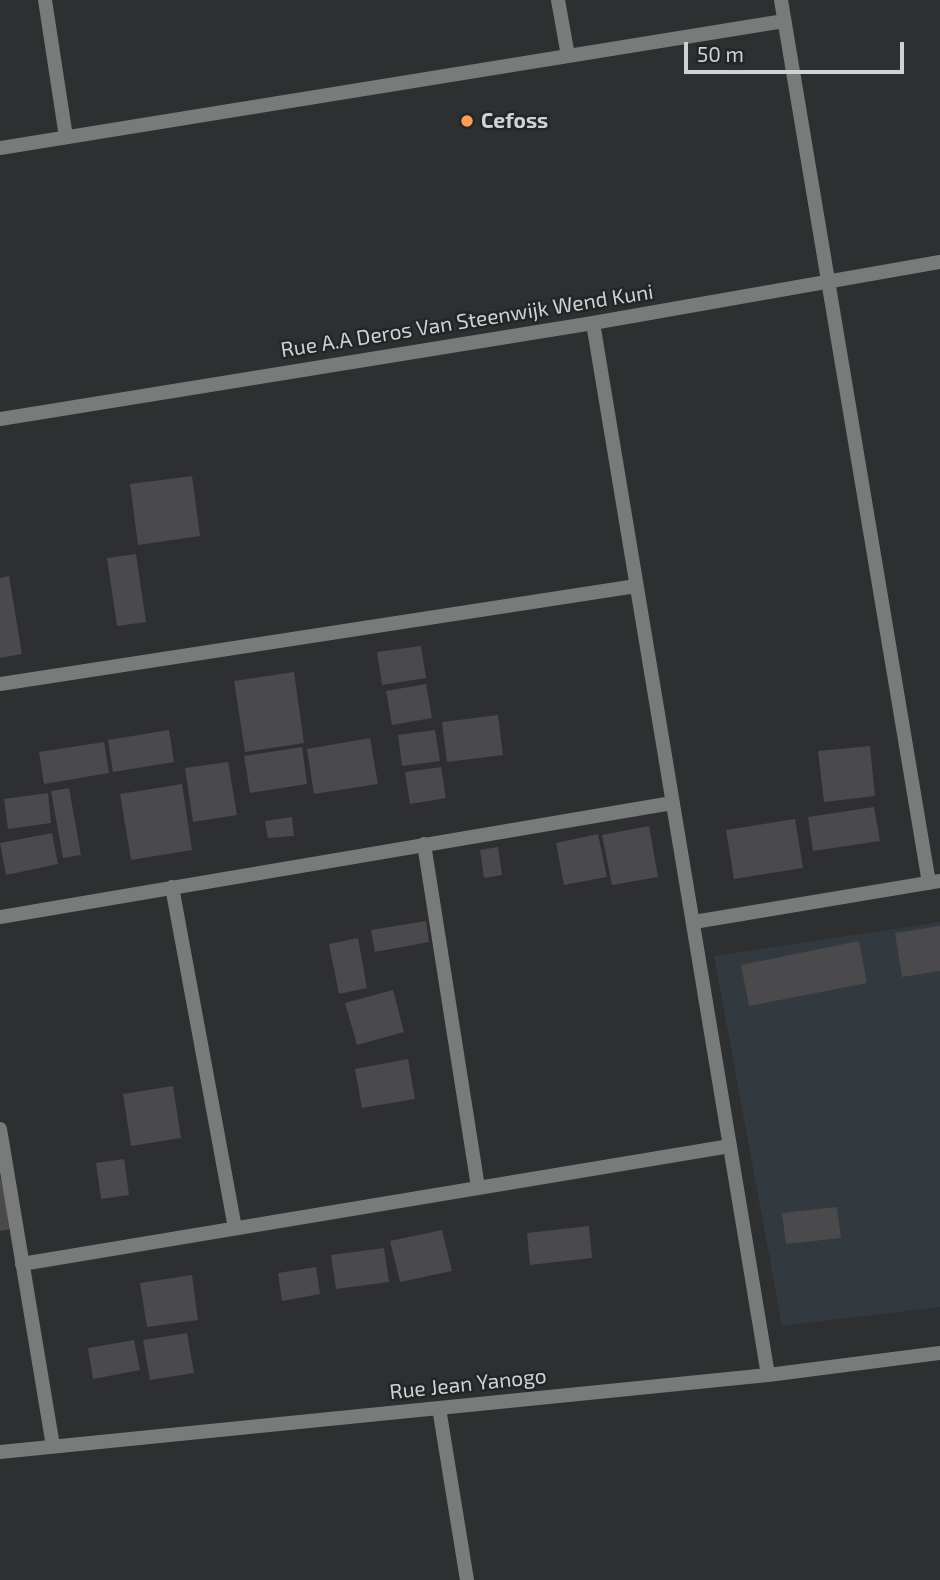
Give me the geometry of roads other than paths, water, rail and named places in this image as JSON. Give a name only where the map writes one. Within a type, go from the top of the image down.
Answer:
[{"type":"street","points":[[45,0],[66,137]]},
{"type":"street","points":[[558,0],[568,56]]},
{"type":"street","points":[[694,922],[934,882],[781,0]]},
{"type":"street","points":[[0,148],[784,21]]},
{"type":"street","name":"Rue A.A Deros Van Steenwijk Wend Kuni","points":[[0,419],[593,323],[940,262]]},
{"type":"street","points":[[593,323],[768,1375]]},
{"type":"street","points":[[0,684],[636,586]]},
{"type":"street","points":[[0,917],[672,803]]},
{"type":"street","points":[[424,844],[478,1187]]},
{"type":"street","points":[[173,887],[235,1228]]},
{"type":"street","points":[[0,1129],[53,1446]]},
{"type":"street","points":[[22,1264],[730,1146]]},
{"type":"street","name":"Rue Jean Yanogo","points":[[0,1452],[768,1375],[940,1353]]},
{"type":"street","points":[[439,1408],[467,1580]]},
{"type":"place","name":"Cefoss","points":[[467,121]]}]
